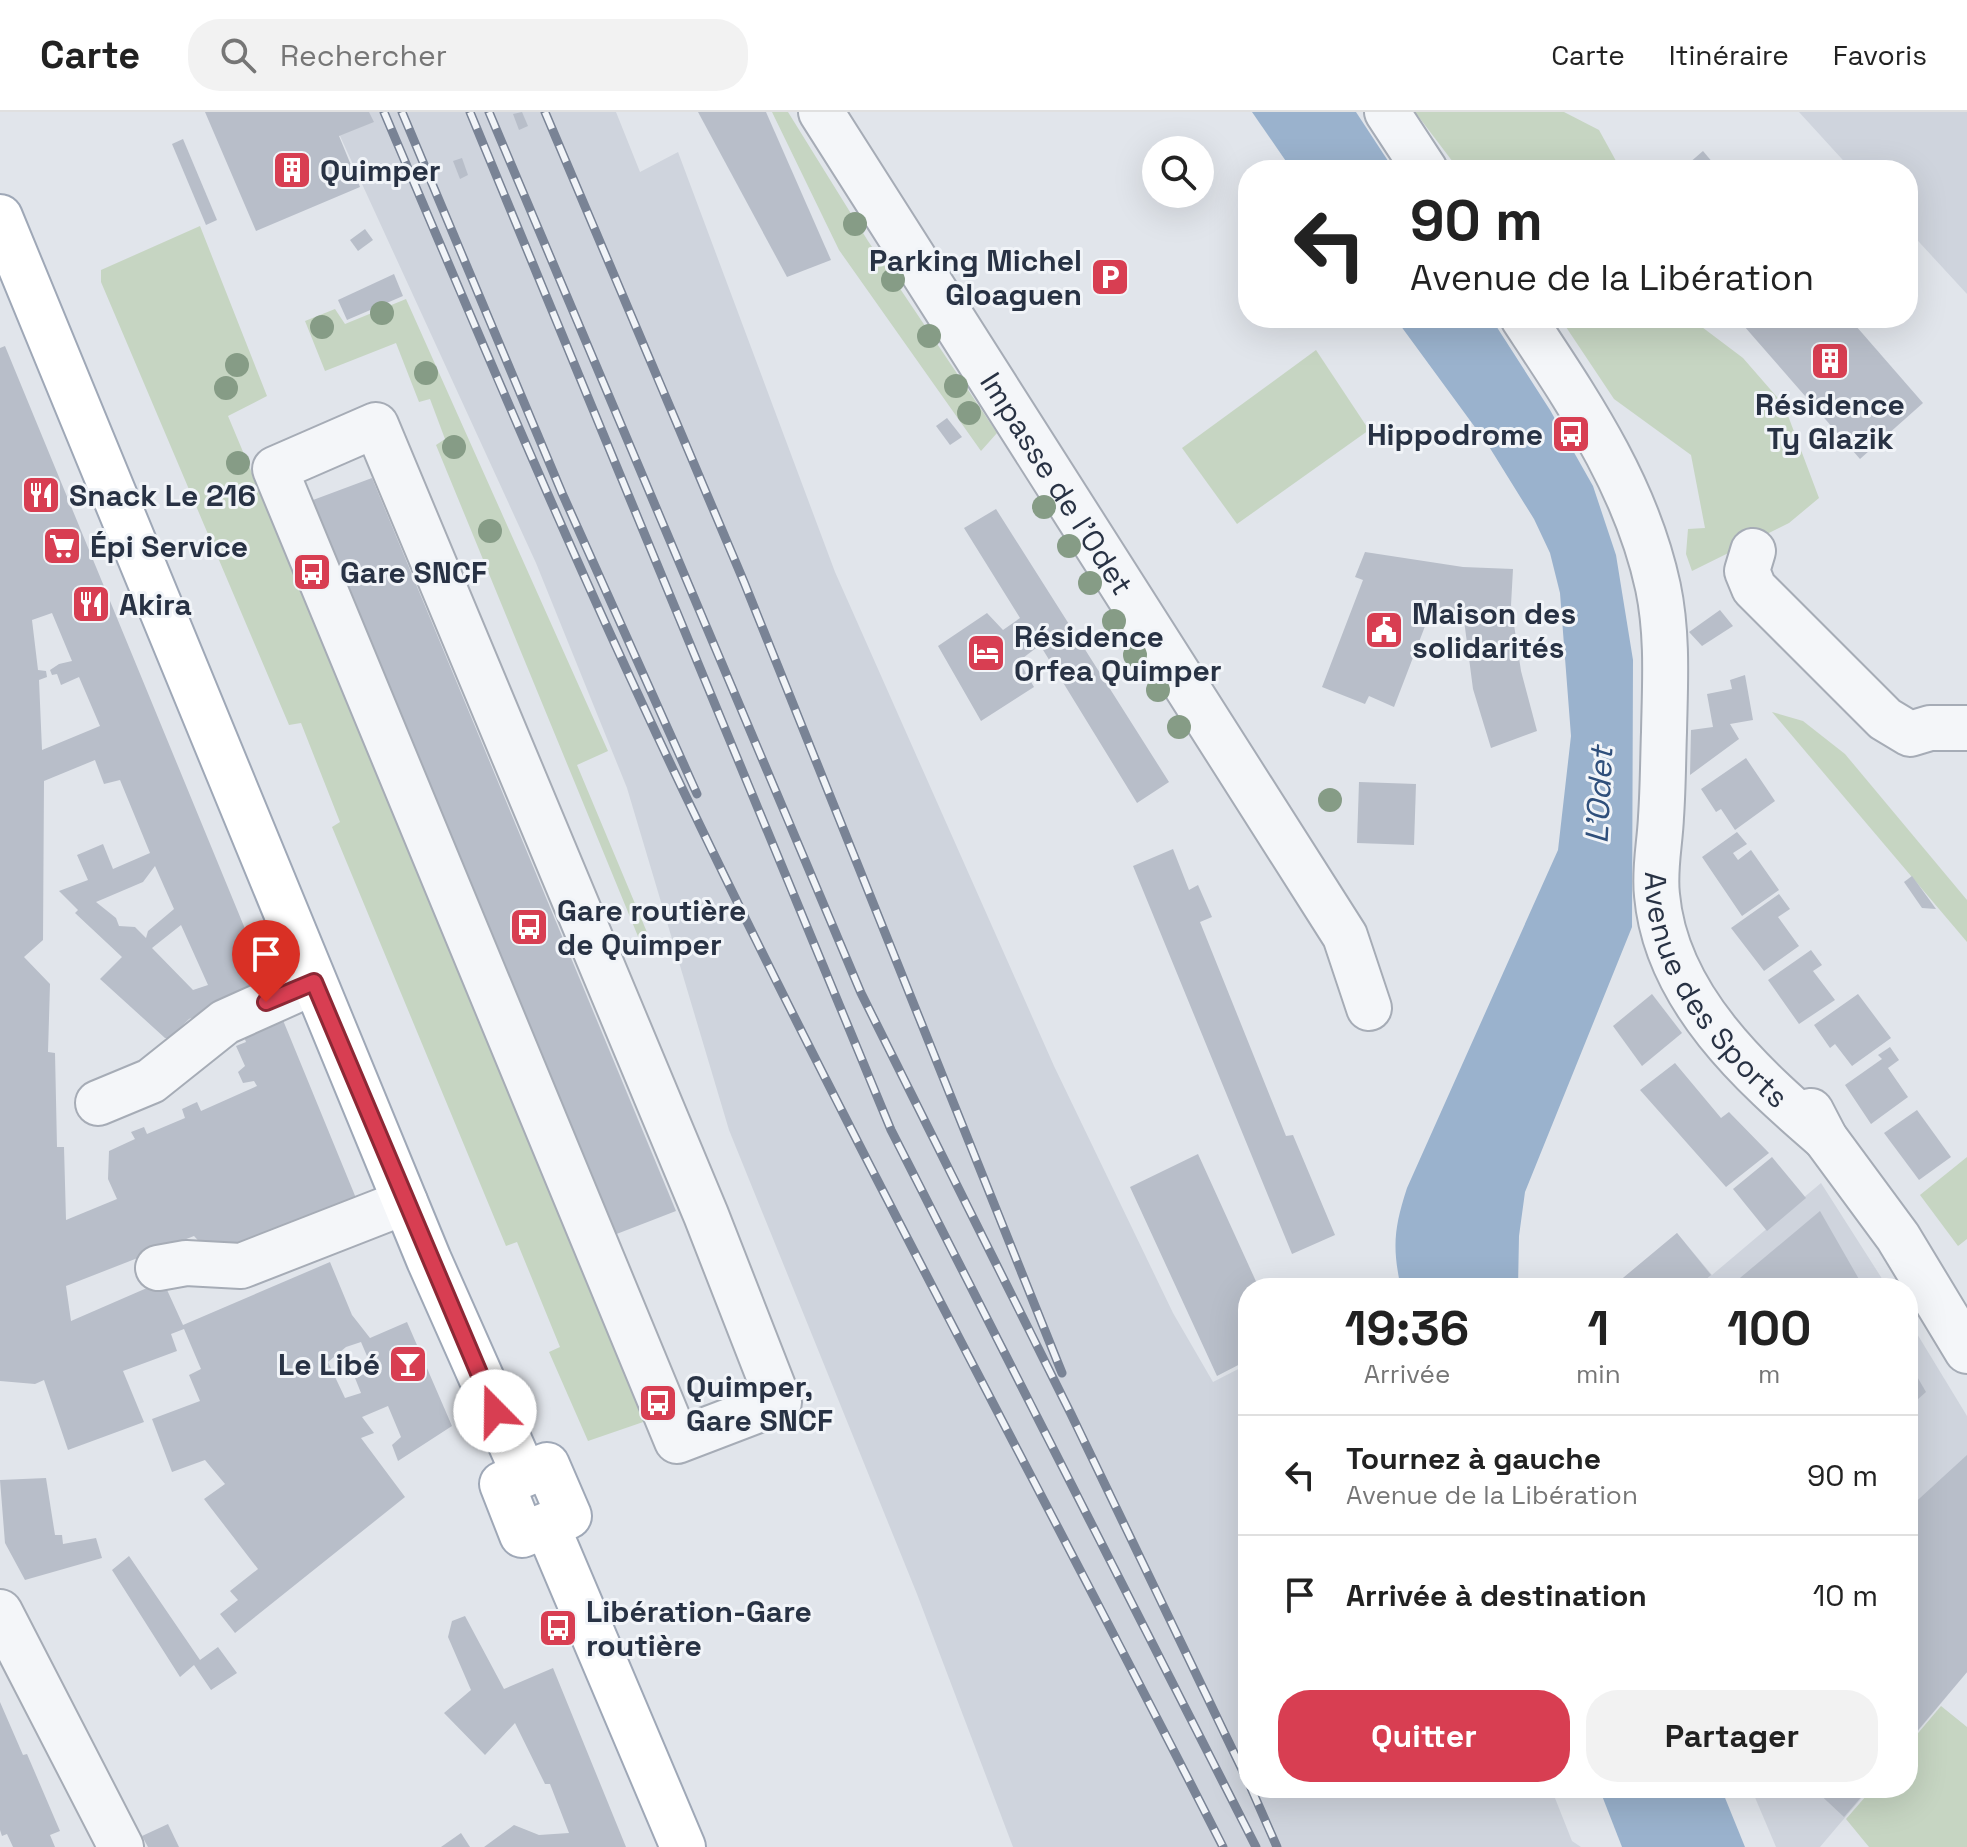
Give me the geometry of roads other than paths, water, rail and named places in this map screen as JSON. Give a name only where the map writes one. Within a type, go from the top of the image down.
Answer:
[{"type":"main road","points":[[0,217],[10,272],[405,1202],[524,1474],[547,1465],[569,1516],[547,1526],[683,1847]]},
{"type":"street","name":"Impasse de l'Odet","points":[[821,112],[1345,936],[1369,1008]]},
{"type":"street","points":[[1387,112],[1418,160]]},
{"type":"street","name":"Avenue des Sports","points":[[1530,328],[1587,413],[1622,479],[1636,513],[1658,588],[1666,649],[1657,894],[1660,918],[1675,964],[1736,1056],[1825,1138],[1898,1237],[1967,1351]]},
{"type":"street","points":[[376,425],[706,1215],[779,1402],[677,1441],[275,469],[376,425]]},
{"type":"street","points":[[1753,551],[1747,571],[1754,588],[1885,719],[1910,734],[1930,728],[1967,728]]},
{"type":"street","points":[[98,1103],[151,1081],[225,1022],[314,982]]},
{"type":"street","points":[[158,1268],[186,1263],[241,1266],[405,1202]]},
{"type":"street","points":[[0,1612],[121,1847]]},
{"type":"water","points":[[1252,112],[1356,112],[1387,160],[1285,160]]},
{"type":"water","name":"L'Odet","points":[[1402,328],[1497,328],[1550,410],[1593,486],[1616,555],[1633,660],[1632,927],[1525,1192],[1519,1236],[1518,1278],[1399,1278],[1396,1238],[1407,1188],[1558,850],[1571,736],[1560,593],[1550,553],[1534,519],[1488,445]]},
{"type":"water","points":[[1603,1798],[1725,1798],[1745,1847],[1622,1847]]},
{"type":"railway","points":[[384,112],[566,535],[681,786],[880,1186],[1223,1847]]},
{"type":"railway","points":[[402,112],[562,493],[697,794]]},
{"type":"railway","points":[[470,112],[891,1130],[1256,1847]]},
{"type":"railway","points":[[489,112],[861,993],[1071,1414],[1238,1761]]},
{"type":"railway","points":[[545,112],[744,582],[1062,1373]]},
{"type":"railway","points":[[1255,1798],[1277,1847]]},
{"type":"place","name":"Quimper","points":[[292,170]]},
{"type":"place","name":"Parking Michel Gloaguen","points":[[1110,277]]},
{"type":"place","name":"Résidence Ty Glazik","points":[[1830,361]]},
{"type":"place","name":"Hippodrome","points":[[1571,434]]},
{"type":"place","name":"Snack Le 216","points":[[41,495]]},
{"type":"place","name":"Épi Service","points":[[62,546]]},
{"type":"place","name":"Gare SNCF","points":[[312,572]]},
{"type":"place","name":"Akira","points":[[91,604]]},
{"type":"place","name":"Maison des solidarités","points":[[1384,630]]},
{"type":"place","name":"Résidence Orfea Quimper","points":[[986,653]]},
{"type":"place","name":"Gare routière de Quimper","points":[[529,927]]},
{"type":"place","name":"Le Libé","points":[[408,1364]]},
{"type":"place","name":"Quimper, Gare SNCF","points":[[658,1403]]},
{"type":"place","name":"Libération-Gare routière","points":[[558,1628]]}]
